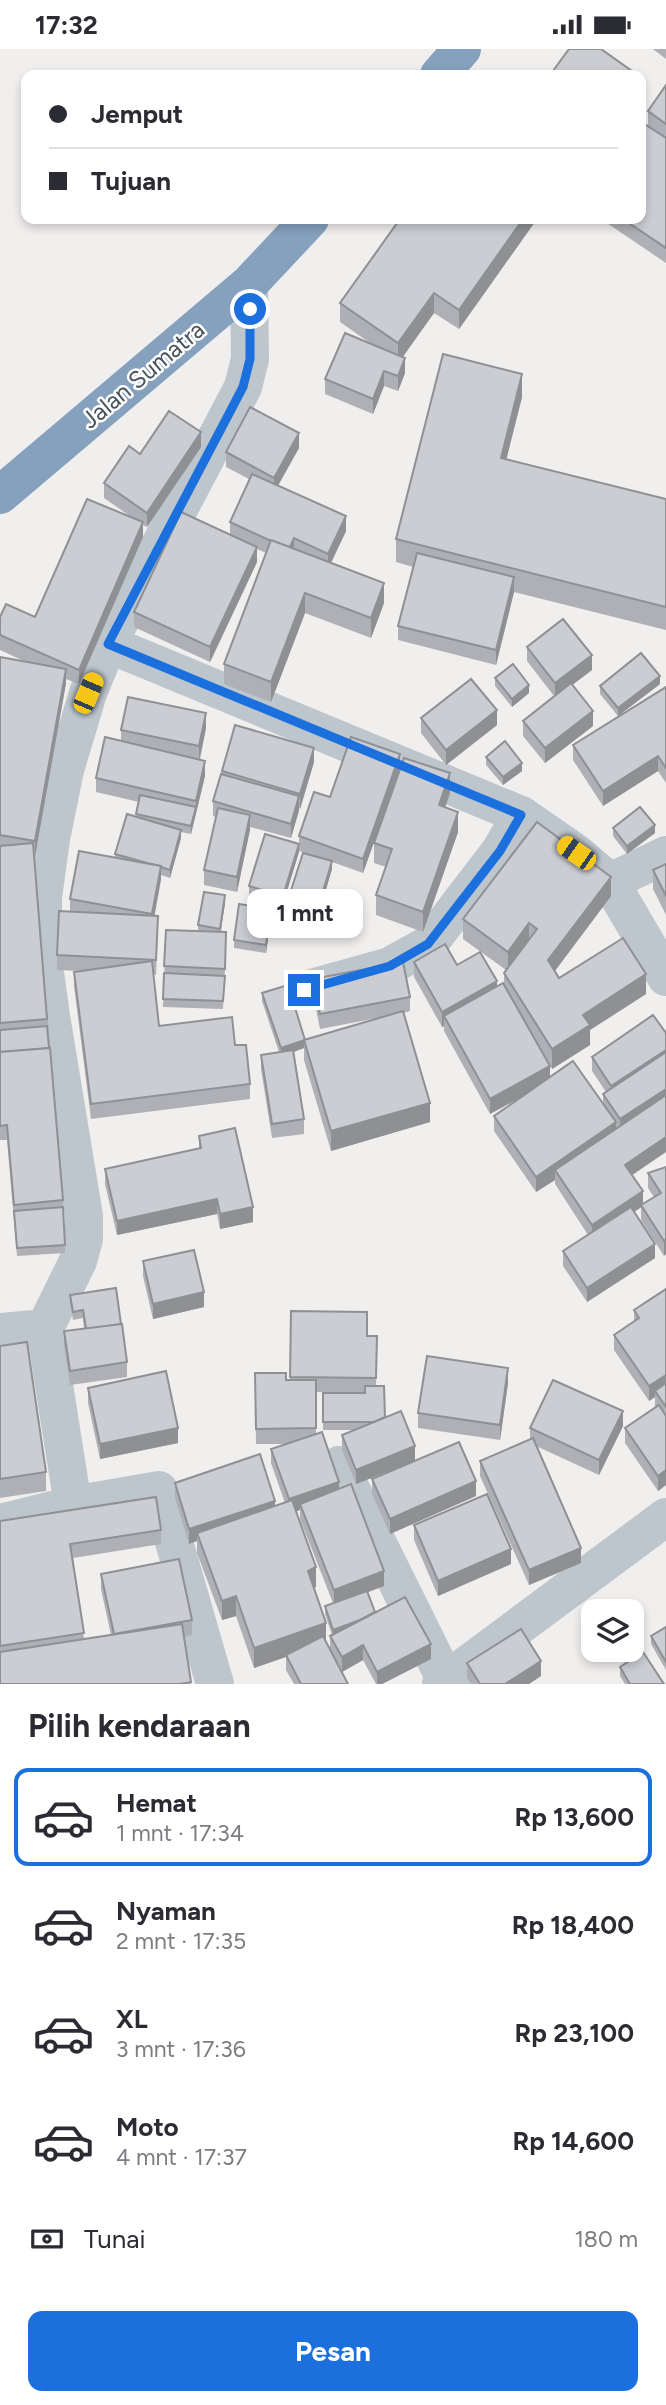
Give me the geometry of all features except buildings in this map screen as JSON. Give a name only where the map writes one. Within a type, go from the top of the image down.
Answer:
[{"type":"highway","points":[[443,70],[462,49]]},
{"type":"highway","name":"Jalan Sumatra","points":[[0,495],[249,284],[305,224]]},
{"type":"street","points":[[73,1505],[45,1328],[78,1261],[84,1239],[84,1216],[44,965],[43,898],[51,838],[65,770],[88,693],[108,644],[243,387],[250,359],[249,284]]},
{"type":"street","points":[[108,644],[521,815],[576,853],[610,882],[666,977]]},
{"type":"street","points":[[304,990],[390,966],[428,944],[500,851],[521,815]]},
{"type":"street","points":[[610,882],[666,855]]},
{"type":"street","points":[[0,1332],[45,1328]]},
{"type":"street","points":[[340,1465],[444,1683],[666,1517]]},
{"type":"street","points":[[0,1523],[73,1505],[173,1486],[215,1684]]},
{"type":"route","points":[[250,309],[250,359],[243,387],[108,644],[521,815],[500,851],[428,944],[390,966],[304,990]]}]
